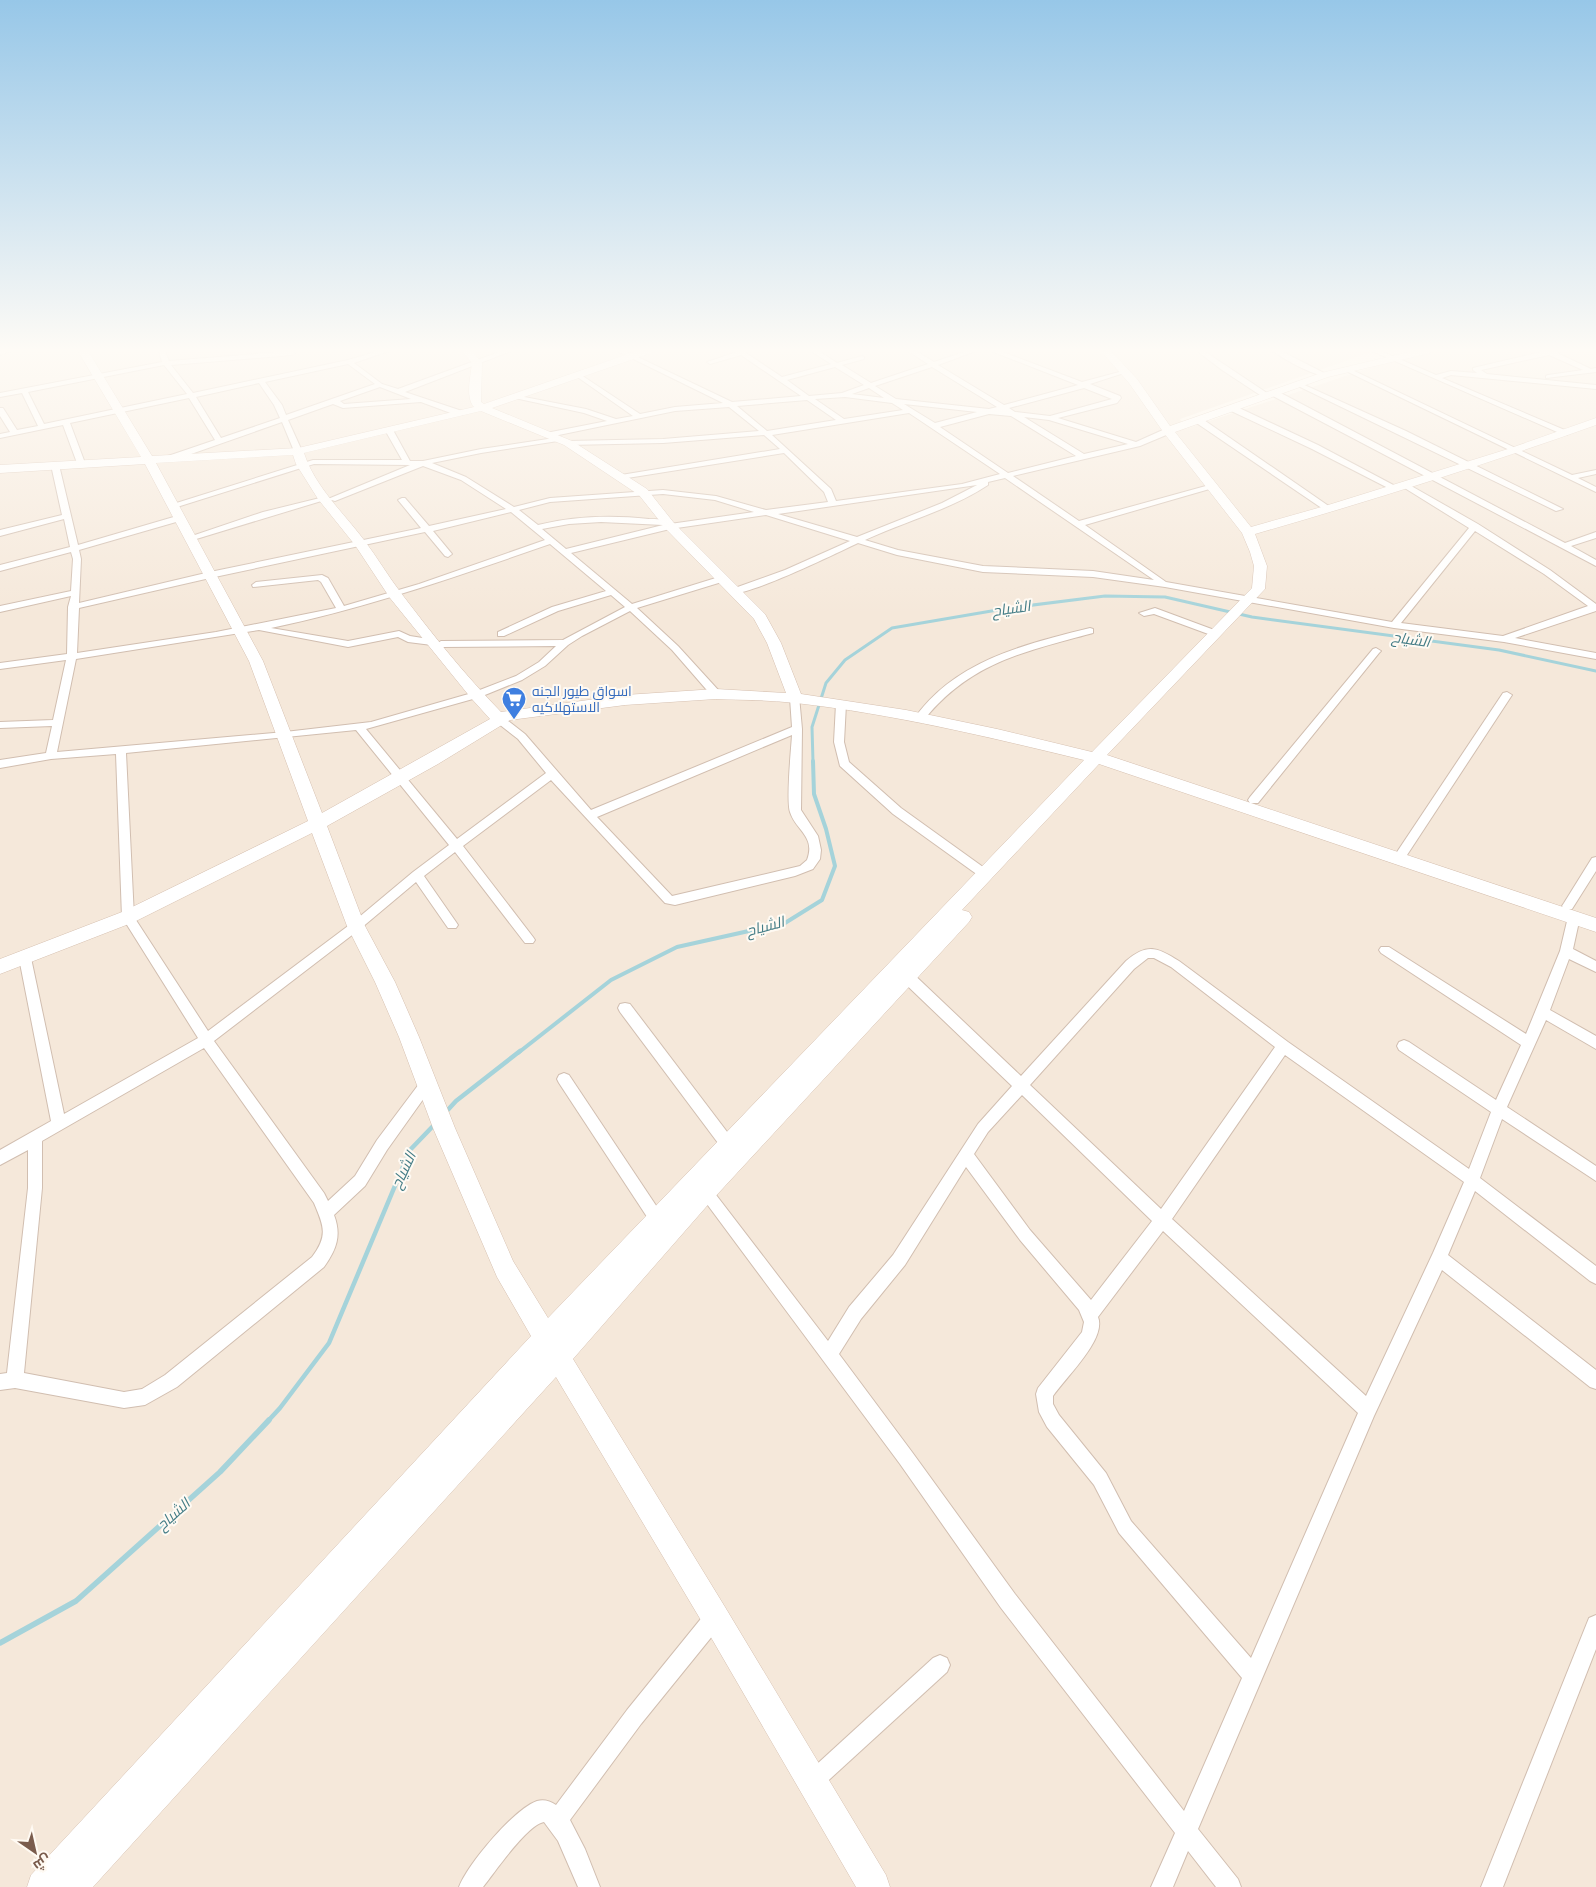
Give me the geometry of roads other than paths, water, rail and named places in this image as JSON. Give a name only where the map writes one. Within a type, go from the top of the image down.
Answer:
[{"type":"main road","points":[[136,439],[174,505],[256,661],[356,926],[385,982],[409,1037],[426,1084],[505,1269],[715,1617],[874,1887]]},
{"type":"main road","points":[[0,967],[128,917],[318,823],[504,720],[625,700],[716,694],[800,699],[768,630],[750,605],[668,524],[643,492],[558,439]]},
{"type":"main road","points":[[1178,439],[1210,486],[1253,531]]},
{"type":"main road","points":[[43,1887],[553,1347],[658,1221],[729,1146],[902,972],[986,875],[1105,756],[1240,611],[1258,589],[1261,568],[1253,531],[1179,439]]},
{"type":"main road","points":[[1253,531],[1329,509],[1545,439]]},
{"type":"main road","points":[[0,469],[171,458],[302,460]]},
{"type":"main road","points":[[479,694],[504,720]]},
{"type":"main road","points":[[837,704],[916,716],[1105,756],[1254,800],[1571,912],[1596,925]]},
{"type":"main road","points":[[1105,756],[1571,912],[1596,916]]},
{"type":"street","points":[[72,439],[81,464]]},
{"type":"street","points":[[171,458],[224,439]]},
{"type":"street","points":[[292,439],[302,460],[328,499],[437,643],[479,694]]},
{"type":"street","points":[[174,505],[363,439]]},
{"type":"street","points":[[394,439],[406,463]]},
{"type":"street","points":[[190,538],[258,516],[328,499],[423,463],[481,450],[558,439]]},
{"type":"street","points":[[561,439],[663,441],[688,439]]},
{"type":"street","points":[[774,439],[828,491],[833,503]]},
{"type":"street","points":[[953,439],[1165,584]]},
{"type":"street","points":[[1053,439],[1083,457]]},
{"type":"street","points":[[1120,439],[1137,444]]},
{"type":"street","points":[[565,552],[668,524],[946,489],[1137,444],[1149,439]]},
{"type":"street","points":[[1224,439],[1329,509]]},
{"type":"street","points":[[1300,439],[1401,486],[1475,526],[1547,572],[1595,607]]},
{"type":"street","points":[[1360,439],[1596,563]]},
{"type":"street","points":[[1414,439],[1559,509]]},
{"type":"street","points":[[1488,439],[1596,490]]},
{"type":"street","points":[[621,477],[786,450]]},
{"type":"street","points":[[302,460],[423,463],[447,470],[471,483],[514,510],[631,607],[674,648],[716,694]]},
{"type":"street","points":[[51,756],[72,656],[76,548],[55,465]]},
{"type":"street","points":[[1570,478],[1596,472]]},
{"type":"street","points":[[735,591],[790,572],[857,541],[964,496],[989,480]]},
{"type":"street","points":[[1078,524],[1210,486]]},
{"type":"street","points":[[256,585],[363,543],[562,498],[643,492],[695,494],[767,512],[857,541],[929,559],[983,569],[1093,574],[1165,584],[1240,611]]},
{"type":"street","points":[[402,500],[448,554]]},
{"type":"street","points":[[0,533],[67,516]]},
{"type":"street","points":[[0,568],[180,518]]},
{"type":"street","points":[[537,528],[596,519],[626,519],[668,524]]},
{"type":"street","points":[[1394,625],[1475,526]]},
{"type":"street","points":[[1564,546],[1596,535]]},
{"type":"street","points":[[0,666],[241,631],[341,609],[399,593],[551,540]]},
{"type":"street","points":[[73,606],[210,575],[296,568],[325,580],[341,609]]},
{"type":"street","points":[[0,764],[51,756],[121,749],[360,728],[479,694],[530,672],[565,643],[631,607],[722,579]]},
{"type":"street","points":[[501,634],[519,624],[572,602],[612,592]]},
{"type":"street","points":[[0,609],[74,593]]},
{"type":"street","points":[[1504,639],[1595,607]]},
{"type":"street","points":[[1144,613],[1155,611],[1240,611],[1394,625],[1504,639],[1596,656]]},
{"type":"street","points":[[256,628],[348,644],[399,634],[408,639],[437,643],[565,643]]},
{"type":"street","points":[[916,716],[944,690],[987,662],[1019,650],[1090,631]]},
{"type":"street","points":[[1254,800],[1376,651]]},
{"type":"street","points":[[1404,852],[1507,695]]},
{"type":"street","points":[[504,720],[669,900],[675,901],[811,865],[815,858],[811,833],[799,820],[795,810],[800,699],[837,704],[840,755],[844,764],[897,811],[986,875]]},
{"type":"street","points":[[0,725],[58,723]]},
{"type":"street","points":[[360,728],[456,845],[530,940]]},
{"type":"street","points":[[590,815],[798,729]]},
{"type":"street","points":[[35,1138],[36,1188],[8,1381],[124,1400],[145,1397],[171,1381],[318,1262],[328,1249],[332,1238],[331,1225],[319,1198],[298,1166],[206,1040],[128,917],[121,749]]},
{"type":"street","points":[[71,1887],[553,1347],[705,1192],[902,972],[1105,756]]},
{"type":"street","points":[[0,1158],[206,1040],[356,926],[456,845],[552,774]]},
{"type":"street","points":[[1162,1887],[1368,1410],[1439,1258],[1472,1180],[1499,1109],[1543,1012],[1566,951],[1571,912],[1596,861]]},
{"type":"street","points":[[417,875],[452,925]]},
{"type":"street","points":[[1385,950],[1529,1043]]},
{"type":"street","points":[[1566,951],[1596,967]]},
{"type":"street","points":[[829,1355],[855,1314],[899,1260],[983,1128],[1130,965],[1140,956],[1150,952],[1158,953],[1175,964],[1283,1046],[1472,1180],[1596,1276]]},
{"type":"street","points":[[25,958],[59,1123]]},
{"type":"street","points":[[902,972],[1162,1220],[1368,1410]]},
{"type":"street","points":[[625,1008],[729,1146]]},
{"type":"street","points":[[1543,1012],[1596,1043]]},
{"type":"street","points":[[1090,1314],[1162,1220],[1283,1046]]},
{"type":"street","points":[[1404,1046],[1596,1174]]},
{"type":"street","points":[[564,1079],[658,1221]]},
{"type":"street","points":[[326,1213],[347,1196],[360,1181],[382,1146],[426,1084]]},
{"type":"street","points":[[966,1155],[1025,1235],[1085,1305],[1090,1314],[1092,1322],[1089,1336],[1044,1394],[1044,1406],[1100,1479],[1125,1527],[1253,1675]]},
{"type":"street","points":[[705,1192],[906,1458],[1008,1601],[1230,1887]]},
{"type":"street","points":[[1439,1258],[1596,1381]]},
{"type":"street","points":[[558,1819],[634,1718],[715,1617]]},
{"type":"street","points":[[1492,1887],[1596,1624]]},
{"type":"street","points":[[812,1782],[940,1665]]},
{"type":"street","points":[[470,1887],[514,1831],[539,1810],[546,1810],[558,1819],[589,1887]]},
{"type":"waterway","name":"الشياح","points":[[813,762],[812,727],[826,683],[845,660],[892,628],[1009,608],[1105,596],[1165,597],[1252,617],[1499,650],[1596,671]]},
{"type":"waterway","name":"الشياح","points":[[518,1053],[611,980],[677,947],[785,923],[822,900],[835,866],[826,829],[814,794],[813,761]]},
{"type":"waterway","name":"الشياح","points":[[445,1113],[456,1101],[520,1051]]},
{"type":"waterway","name":"الشياح","points":[[268,1421],[329,1343],[410,1150],[435,1124]]},
{"type":"waterway","name":"الشياح","points":[[0,1643],[76,1601],[220,1472],[269,1420]]},
{"type":"place","name":"اسواق طيور الجنه الاستهلاكيه","points":[[514,720]]}]
